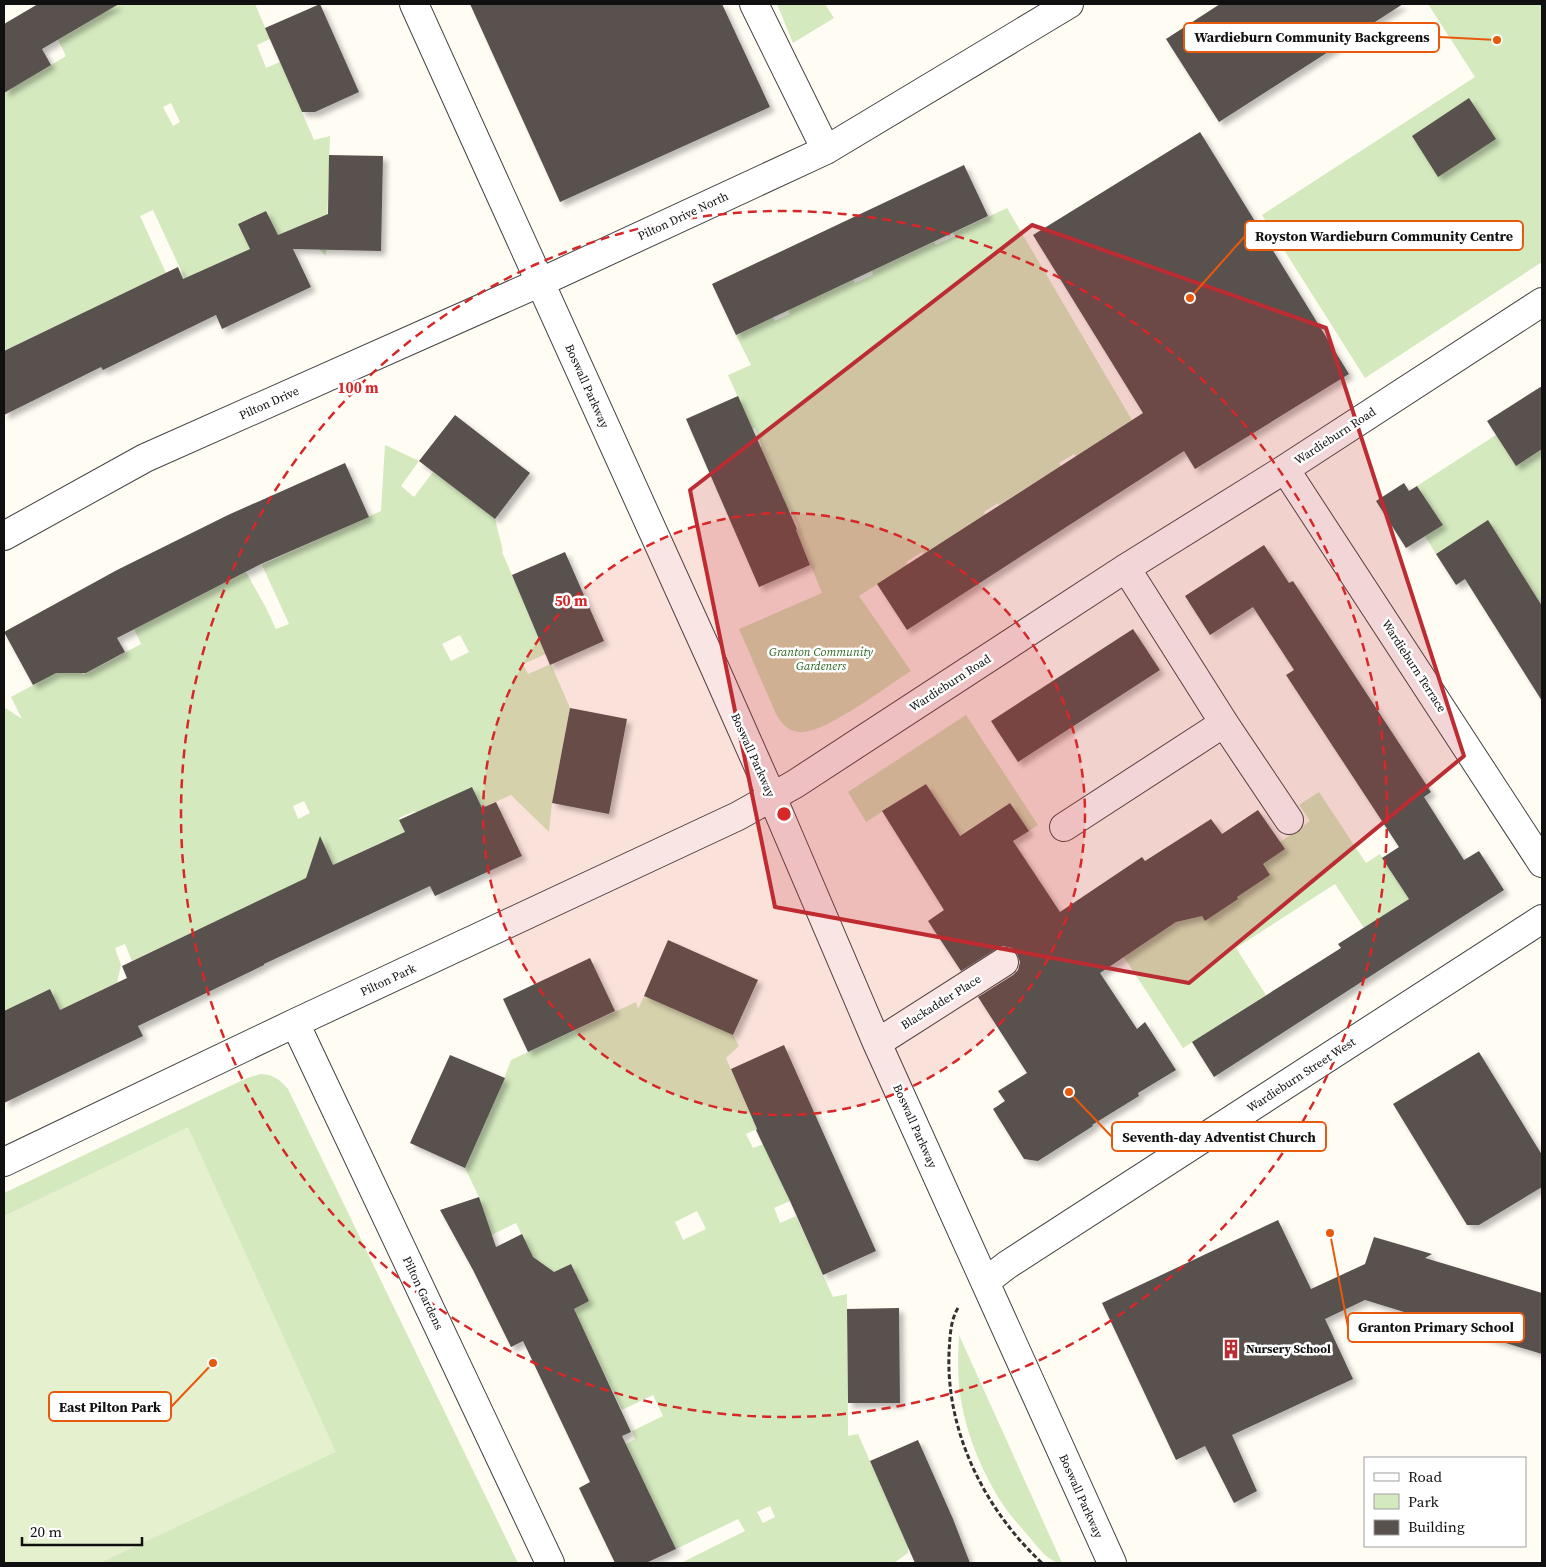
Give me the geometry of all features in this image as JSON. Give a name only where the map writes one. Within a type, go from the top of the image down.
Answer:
[{"type":"street","name":"Boswall Parkway","points":[[414,4],[772,797],[877,1043],[1112,1563]]},
{"type":"street","points":[[754,4],[826,150]]},
{"type":"street","name":"Pilton Drive North","points":[[541,282],[826,150],[1034,13],[1069,4]]},
{"type":"street","name":"Pilton Drive","points":[[4,536],[145,458],[541,282]]},
{"type":"street","name":"Wardieburn Road","points":[[772,797],[795,784],[1126,568],[1285,469],[1542,302]]},
{"type":"street","name":"Wardieburn Terrace","points":[[1285,469],[1542,863]]},
{"type":"street","points":[[1126,568],[1224,724],[1288,820]]},
{"type":"street","points":[[1064,826],[1224,724]]},
{"type":"street","name":"Pilton Park","points":[[4,1162],[295,1023],[738,816],[772,797]]},
{"type":"street","name":"Wardieburn Street West","points":[[985,1282],[1031,1250],[1542,919]]},
{"type":"street","name":"Blackadder Place","points":[[877,1043],[1004,962]]},
{"type":"street","name":"Pilton Gardens","points":[[295,1023],[550,1563]]},
{"type":"path","points":[[985,1282],[960,1304],[953,1316],[950,1334],[949,1367],[952,1402],[962,1439],[978,1480],[999,1515],[1042,1563]]},
{"type":"highlighted area","points":[[1032,225],[1326,328],[1464,756],[1189,983],[775,907],[690,490]]},
{"type":"green space","points":[[119,4],[255,4],[270,39],[257,45],[266,68],[280,62],[314,140],[330,136],[326,256],[297,227],[278,235],[266,211],[238,224],[250,249],[185,279],[153,210],[140,216],[166,273],[4,351],[4,93],[66,56],[58,40]],"holes":[[[171,103],[180,122],[173,126],[163,107]]]},
{"type":"green space","points":[[777,4],[825,4],[834,18],[793,43]]},
{"type":"green space","points":[[1428,4],[1542,4],[1542,262],[1365,378],[1262,215],[1475,77]]},
{"type":"green space","name":"Granton Community Gardeners","points":[[1007,208],[1132,420],[1076,456],[1074,454],[1059,463],[1061,466],[999,505],[998,503],[984,512],[985,515],[924,554],[922,552],[906,562],[908,564],[859,596],[911,671],[856,708],[824,726],[810,731],[799,732],[788,729],[776,714],[739,629],[822,593],[796,530],[799,529],[791,511],[788,512],[760,447],[762,446],[755,428],[752,429],[728,375],[751,365],[736,335],[773,317],[775,321],[790,314],[788,310],[853,280],[855,283],[873,275],[872,271],[934,242],[936,245],[955,236],[953,233]]},
{"type":"green space","points":[[1496,435],[1516,466],[1542,449],[1542,607],[1488,521],[1436,554],[1425,536],[1443,525],[1417,486]]},
{"type":"green space","points":[[385,445],[419,461],[401,486],[414,497],[433,472],[495,519],[502,552],[546,654],[523,664],[528,674],[551,664],[570,708],[552,802],[549,832],[511,795],[482,808],[472,787],[455,795],[426,835],[415,811],[399,818],[409,843],[385,841],[132,961],[125,944],[115,948],[121,965],[117,983],[60,1010],[50,989],[28,999],[38,1020],[4,1037],[4,707],[22,719],[11,697],[76,662],[83,675],[141,644],[134,629],[246,572],[276,629],[289,624],[262,565],[381,511]],"holes":[[[460,635],[469,652],[451,661],[442,644]],[[304,801],[310,813],[298,819],[293,806]]]},
{"type":"green space","points":[[966,715],[1038,825],[1029,831],[1010,803],[959,836],[926,784],[866,822],[848,792]]},
{"type":"green space","points":[[1319,792],[1366,863],[1380,854],[1409,899],[1364,928],[1335,884],[1236,948],[1266,995],[1183,1048],[1124,957],[1197,908],[1205,921],[1238,899],[1230,886],[1241,878],[1249,889],[1270,875],[1263,864],[1284,850],[1280,842],[1310,821],[1299,805]]},
{"type":"green space","points":[[644,996],[733,1035],[739,1046],[726,1058],[757,1129],[746,1134],[753,1148],[764,1144],[790,1201],[774,1208],[780,1223],[796,1216],[833,1297],[847,1294],[848,1436],[858,1434],[908,1547],[908,1553],[894,1563],[683,1563],[745,1531],[738,1519],[676,1549],[626,1444],[635,1439],[632,1431],[663,1416],[653,1395],[622,1410],[585,1333],[561,1315],[589,1301],[571,1264],[543,1278],[516,1223],[462,1249],[485,1216],[479,1197],[465,1168],[511,1060],[636,1002],[638,1009]],"holes":[[[697,1211],[706,1229],[683,1240],[675,1222]],[[770,1506],[775,1517],[763,1523],[757,1512]]]},
{"type":"green space","points":[[261,1074],[276,1078],[288,1089],[518,1563],[4,1563],[4,1193],[247,1078]]},
{"type":"green space","points":[[188,1127],[336,1452],[100,1563],[4,1563],[4,1216]]},
{"type":"green space","points":[[959,1335],[1062,1563],[1044,1554],[1015,1520],[998,1497],[984,1470],[967,1428],[961,1400],[958,1376]]},
{"type":"building","points":[[38,4],[119,4],[42,49],[51,65],[4,93],[4,24]]},
{"type":"building","points":[[320,4],[359,92],[315,112],[302,112],[265,28]]},
{"type":"building","points":[[470,4],[722,4],[770,107],[560,202]]},
{"type":"building","points":[[1220,4],[1403,4],[1219,122],[1166,39]]},
{"type":"building","points":[[1469,98],[1496,139],[1438,177],[1412,136]]},
{"type":"building","points":[[1200,132],[1349,374],[1195,469],[1184,451],[907,630],[877,584],[1143,413],[1033,235]]},
{"type":"building","points":[[329,155],[383,156],[381,251],[293,249],[311,287],[222,329],[216,315],[103,370],[101,367],[4,415],[4,351],[178,267],[183,279],[250,249],[238,224],[266,211],[278,235],[328,214]]},
{"type":"building","points":[[964,165],[988,216],[736,335],[712,284]]},
{"type":"building","points":[[1542,386],[1542,449],[1516,466],[1487,421]]},
{"type":"building","points":[[738,396],[797,529],[810,565],[759,587],[686,419]]},
{"type":"building","points":[[455,415],[530,473],[495,519],[419,461]]},
{"type":"building","points":[[345,463],[369,517],[261,564],[117,638],[125,652],[86,673],[56,673],[33,685],[4,632],[117,570],[228,515]]},
{"type":"building","points":[[1404,483],[1409,491],[1417,486],[1443,525],[1406,548],[1376,501]]},
{"type":"building","points":[[1488,520],[1542,606],[1542,701],[1465,579],[1456,585],[1436,554]]},
{"type":"building","points":[[1264,545],[1289,583],[1293,581],[1431,792],[1424,797],[1464,860],[1479,851],[1504,890],[1214,1077],[1192,1042],[1341,948],[1338,944],[1409,899],[1382,858],[1399,847],[1286,675],[1294,670],[1253,607],[1210,635],[1185,596]]},
{"type":"building","points":[[565,552],[604,641],[550,665],[512,575]]},
{"type":"building","points":[[1133,629],[1160,670],[1018,762],[991,721]]},
{"type":"building","points":[[570,708],[627,719],[609,814],[552,803]]},
{"type":"building","points":[[926,784],[960,836],[1010,803],[1029,831],[1013,841],[1060,912],[1142,857],[1145,861],[1211,819],[1222,834],[1258,810],[1285,849],[1263,864],[1270,875],[1237,897],[1238,899],[1205,921],[1202,916],[1176,922],[1100,973],[1137,1029],[1145,1022],[1176,1070],[1138,1093],[1139,1096],[1038,1161],[1024,1159],[993,1109],[1005,1101],[998,1091],[1027,1073],[978,997],[1018,970],[1020,962],[1017,954],[1012,948],[1003,946],[961,971],[928,921],[944,910],[882,811]]},
{"type":"building","points":[[472,787],[482,808],[496,802],[522,856],[435,896],[430,886],[264,964],[138,1026],[143,1036],[4,1103],[4,1011],[50,989],[60,1010],[127,978],[122,966],[306,878],[320,836],[333,865],[405,832],[399,820]]},
{"type":"building","points":[[668,940],[758,980],[733,1035],[644,996]]},
{"type":"building","points":[[590,958],[615,1011],[528,1052],[503,999]]},
{"type":"building","points":[[784,1045],[876,1251],[823,1275],[756,1130],[731,1069]]},
{"type":"building","points":[[1479,1052],[1542,1155],[1542,1187],[1479,1225],[1467,1225],[1393,1104]]},
{"type":"building","points":[[450,1055],[505,1078],[465,1168],[410,1143]]},
{"type":"building","points":[[479,1197],[496,1247],[522,1234],[533,1257],[554,1272],[571,1264],[589,1301],[574,1309],[631,1432],[622,1436],[676,1549],[646,1563],[615,1563],[579,1488],[590,1482],[523,1341],[511,1347],[473,1270],[440,1210]]},
{"type":"building","name":"Nursery School","points":[[1278,1220],[1311,1289],[1365,1264],[1374,1237],[1432,1254],[1425,1258],[1542,1293],[1542,1354],[1365,1300],[1325,1319],[1353,1379],[1232,1435],[1257,1491],[1234,1503],[1205,1446],[1176,1460],[1102,1303]]},
{"type":"building","points":[[899,1308],[900,1403],[848,1403],[847,1309]]},
{"type":"building","points":[[918,1440],[970,1563],[915,1563],[870,1461]]},
{"type":"place","name":"Wardieburn Community Backgreens","points":[[1497,40]]},
{"type":"place","name":"Royston Wardieburn Community Centre","points":[[1190,298]]},
{"type":"place","name":"Seventh-day Adventist Church","points":[[1069,1092]]},
{"type":"place","name":"Granton Primary School","points":[[1330,1233]]},
{"type":"place","name":"Nursery School","points":[[1231,1349]]},
{"type":"place","name":"East Pilton Park","points":[[213,1363]]}]
